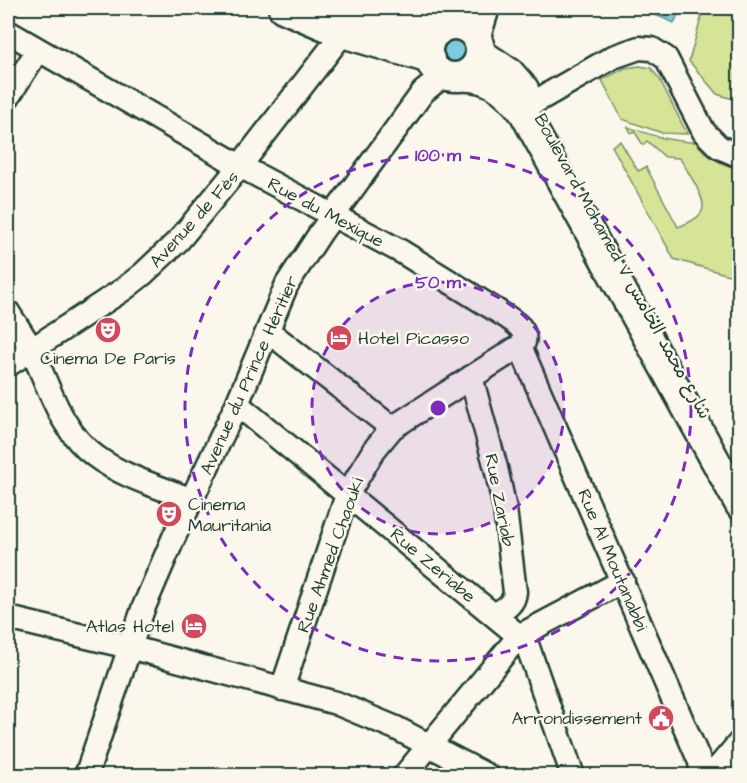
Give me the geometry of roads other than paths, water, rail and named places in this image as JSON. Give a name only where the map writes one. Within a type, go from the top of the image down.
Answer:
[{"type":"main road","points":[[284,8],[343,33],[441,46],[471,76],[495,84],[513,98],[524,113],[740,505]]},
{"type":"main road","points":[[324,8],[371,22],[408,29],[441,46],[471,71],[475,66],[479,46]]},
{"type":"main road","points":[[343,33],[371,22]]},
{"type":"main road","name":"Boulevard Mohamed V شارع محمد الخامس","points":[[441,46],[455,25],[466,28],[479,46],[502,66],[527,94],[740,477]]},
{"type":"street","name":"Avenue du Prince Héritier","points":[[87,776],[143,609],[237,404],[287,284],[304,256],[423,92],[441,46],[468,8]]},
{"type":"street","points":[[479,46],[488,8]]},
{"type":"street","name":"Rue du Mexique","points":[[8,32],[240,166],[402,252],[507,317],[524,332],[524,342],[517,349]]},
{"type":"street","name":"Avenue de Fès","points":[[8,364],[89,313],[143,274],[179,240],[240,166],[343,33]]},
{"type":"street","points":[[527,94],[639,48],[652,49],[666,58],[704,132],[719,147],[740,156]]},
{"type":"street","points":[[8,97],[38,50]]},
{"type":"street","points":[[8,312],[31,349],[65,425],[79,442],[112,467],[192,500]]},
{"type":"street","points":[[268,331],[392,428]]},
{"type":"street","name":"Rue Ahmed Chaouki","points":[[282,689],[347,495],[374,450],[392,428],[517,349]]},
{"type":"street","name":"Rue Al Moutanabbi","points":[[517,349],[622,581],[700,762],[702,776]]},
{"type":"street","name":"Rue Zariab","points":[[471,377],[505,509],[515,592],[510,605],[494,615]]},
{"type":"street","name":"Rue Zeriabe","points":[[237,404],[494,615],[521,634]]},
{"type":"street","points":[[404,776],[521,634],[622,581]]},
{"type":"street","points":[[8,618],[129,647],[336,703],[362,712],[488,776]]},
{"type":"street","points":[[521,634],[573,776]]},
{"type":"street","points":[[711,776],[740,741]]},
{"type":"water","points":[[659,8],[681,8],[674,23],[655,15]]},
{"type":"water","points":[[455,31],[468,40],[472,48],[471,57],[467,62],[456,68],[447,65],[436,54],[436,44]]},
{"type":"place","name":"Cinema De Paris","points":[[108,330]]},
{"type":"place","name":"Hotel Picasso","points":[[339,338]]},
{"type":"place","name":"Cinema Mauritania","points":[[169,514]]},
{"type":"place","name":"Atlas Hotel","points":[[194,626]]},
{"type":"place","name":"Arrondissement","points":[[661,718]]}]
